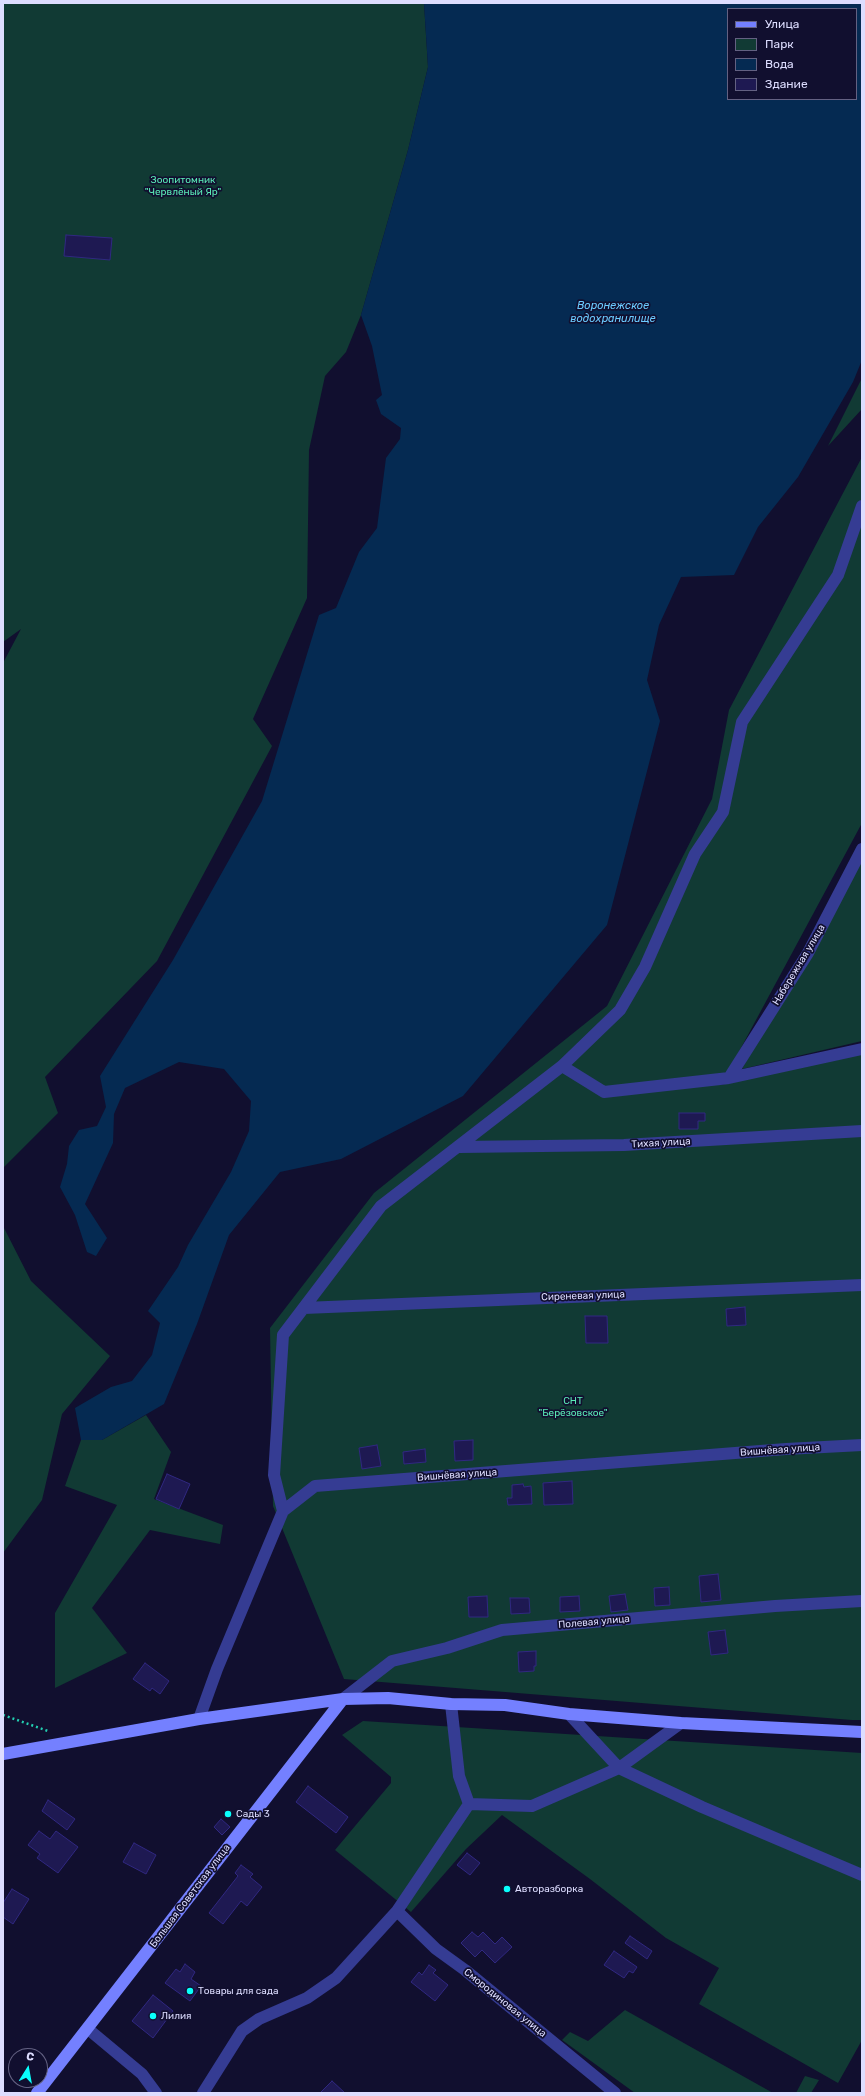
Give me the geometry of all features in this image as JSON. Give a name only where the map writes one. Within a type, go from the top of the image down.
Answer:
[{"type":"street","points":[[283,1511],[274,1475],[283,1335],[380,1206],[459,1147],[562,1066],[620,1010],[645,967],[695,854],[723,812],[742,722],[838,575],[862,506]]},
{"type":"street","name":"Набережная улица","points":[[729,1078],[808,953],[862,849]]},
{"type":"street","points":[[562,1066],[604,1092],[729,1078],[862,1049]]},
{"type":"street","name":"Тихая улица","points":[[459,1147],[624,1145],[862,1131]]},
{"type":"street","name":"Сиреневая улица","points":[[304,1308],[862,1285]]},
{"type":"street","name":"Вишнёвая улица","points":[[199,1719],[217,1669],[283,1511],[315,1486],[862,1445]]},
{"type":"street","name":"Полевая улица","points":[[343,1699],[392,1661],[446,1648],[502,1630],[775,1606],[862,1600]]},
{"type":"street","points":[[3,1754],[199,1719],[343,1699],[388,1698],[451,1704],[505,1705],[569,1714],[681,1723],[862,1732]]},
{"type":"street","name":"Большая Советская улица","points":[[36,2093],[88,2029],[343,1699]]},
{"type":"street","points":[[451,1704],[459,1776],[469,1804]]},
{"type":"street","points":[[569,1714],[619,1768],[702,1807],[862,1874]]},
{"type":"street","points":[[469,1804],[532,1806],[619,1768],[681,1723]]},
{"type":"street","points":[[203,2093],[242,2031],[259,2019],[307,1998],[336,1978],[397,1911],[469,1804]]},
{"type":"street","name":"Смородиновая улица","points":[[397,1911],[436,1948],[615,2093]]},
{"type":"street","points":[[88,2029],[142,2074],[156,2093]]},
{"type":"path","points":[[3,1715],[54,1733]]},
{"type":"green space","name":"Зоопитомник \"Червлёный Яр\"","points":[[3,3],[424,3],[428,67],[408,150],[361,315],[346,352],[325,376],[309,450],[307,598],[253,719],[272,746],[157,961],[45,1077],[58,1113],[3,1168],[3,663],[21,629],[3,642]]},
{"type":"green space","points":[[862,378],[862,409],[828,446]]},
{"type":"green space","name":"СНТ \"Берёзовское\"","points":[[862,457],[862,823],[721,1085],[862,1051],[862,1720],[344,1679],[273,1506],[270,1328],[374,1193],[607,1006],[712,799],[729,710]]},
{"type":"green space","points":[[862,842],[862,1041],[742,1069]]},
{"type":"green space","points":[[3,1226],[31,1281],[110,1356],[62,1414],[42,1500],[3,1553]]},
{"type":"green space","points":[[146,1415],[171,1452],[154,1499],[223,1525],[220,1544],[150,1530],[92,1608],[127,1653],[55,1688],[55,1613],[117,1505],[65,1486],[81,1440],[102,1440]]},
{"type":"green space","points":[[363,1721],[862,1753],[862,2040],[838,2083],[699,2004],[719,1968],[666,1938],[590,1879],[502,1815],[466,1849],[411,1912],[335,1850],[391,1783],[391,1777],[342,1735]]},
{"type":"green space","points":[[625,2010],[773,2093],[635,2093],[562,2040],[570,2032],[588,2041]]},
{"type":"green space","points":[[805,2076],[819,2080],[811,2093],[796,2093]]},
{"type":"water","name":"Воронежское водохранилище","points":[[424,3],[862,3],[862,360],[853,382],[798,477],[758,527],[734,575],[681,577],[659,625],[647,680],[660,721],[607,925],[463,1096],[341,1159],[280,1172],[229,1235],[197,1324],[164,1404],[102,1440],[81,1440],[75,1408],[111,1387],[132,1381],[152,1355],[160,1323],[148,1311],[178,1267],[188,1245],[231,1172],[249,1131],[251,1101],[224,1069],[179,1062],[125,1088],[114,1114],[113,1143],[85,1204],[107,1238],[96,1256],[87,1252],[75,1215],[60,1187],[67,1164],[69,1146],[79,1130],[97,1126],[106,1107],[100,1076],[173,960],[262,801],[319,615],[336,608],[359,552],[377,528],[386,458],[400,439],[401,428],[381,414],[376,400],[382,395],[372,346],[361,315],[408,150],[428,67]]},
{"type":"building","points":[[66,235],[112,238],[110,260],[64,256]]},
{"type":"building","points":[[679,1113],[705,1113],[705,1121],[698,1121],[698,1129],[679,1129]]},
{"type":"building","points":[[745,1307],[746,1325],[727,1326],[726,1309]]},
{"type":"building","points":[[585,1316],[607,1316],[608,1343],[586,1343]]},
{"type":"building","points":[[473,1440],[473,1460],[455,1461],[454,1441]]},
{"type":"building","points":[[377,1445],[381,1466],[362,1469],[359,1448]]},
{"type":"building","points":[[425,1449],[426,1462],[404,1464],[403,1452]]},
{"type":"building","points":[[167,1474],[190,1484],[179,1509],[156,1499]]},
{"type":"building","points":[[572,1481],[573,1504],[544,1505],[543,1483]]},
{"type":"building","points":[[523,1484],[524,1487],[531,1486],[532,1504],[508,1505],[507,1498],[512,1498],[512,1485]]},
{"type":"building","points":[[718,1574],[721,1600],[701,1602],[699,1576]]},
{"type":"building","points":[[669,1587],[670,1605],[655,1606],[654,1588]]},
{"type":"building","points":[[625,1594],[628,1610],[611,1612],[609,1596]]},
{"type":"building","points":[[487,1596],[488,1617],[469,1617],[468,1597]]},
{"type":"building","points":[[579,1596],[580,1611],[560,1612],[560,1597]]},
{"type":"building","points":[[510,1598],[529,1598],[530,1613],[511,1614]]},
{"type":"building","points":[[725,1630],[728,1653],[711,1655],[708,1632]]},
{"type":"building","points":[[536,1651],[536,1666],[534,1666],[534,1671],[519,1672],[518,1652]]},
{"type":"building","points":[[145,1663],[169,1681],[160,1694],[152,1688],[150,1691],[133,1679]]},
{"type":"building","points":[[308,1786],[348,1817],[336,1833],[296,1802]]},
{"type":"building","points":[[48,1800],[75,1819],[67,1830],[42,1811]]},
{"type":"building","points":[[221,1819],[230,1827],[222,1835],[214,1827]]},
{"type":"building","points":[[39,1831],[50,1839],[56,1831],[78,1847],[58,1873],[37,1858],[40,1854],[28,1845]]},
{"type":"building","points":[[134,1843],[156,1855],[146,1874],[123,1862]]},
{"type":"building","points":[[467,1853],[480,1863],[470,1875],[457,1865]]},
{"type":"building","points":[[241,1865],[253,1874],[250,1877],[262,1887],[247,1906],[241,1901],[223,1924],[209,1913],[238,1876],[235,1873]]},
{"type":"building","points":[[12,1889],[29,1899],[13,1924],[3,1917],[3,1903]]},
{"type":"building","points":[[472,1932],[478,1937],[483,1932],[495,1944],[502,1937],[512,1947],[495,1963],[482,1950],[475,1957],[461,1943]]},
{"type":"building","points":[[630,1936],[652,1951],[647,1959],[625,1943]]},
{"type":"building","points":[[614,1951],[637,1967],[633,1973],[629,1971],[624,1978],[604,1965]]},
{"type":"building","points":[[185,1964],[195,1972],[191,1979],[201,1986],[190,2001],[165,1983],[176,1969],[180,1972]]},
{"type":"building","points":[[429,1965],[436,1970],[433,1973],[448,1985],[435,2001],[411,1982],[419,1972],[422,1975]]},
{"type":"building","name":"Лилия","points":[[153,1995],[173,2011],[153,2038],[132,2021]]},
{"type":"building","points":[[332,2081],[345,2093],[320,2093]]},
{"type":"place","name":"Сады 3","points":[[228,1814]]},
{"type":"place","name":"Авторазборка","points":[[507,1889]]},
{"type":"place","name":"Товары для сада","points":[[190,1991]]},
{"type":"place","name":"Лилия","points":[[153,2016]]}]
